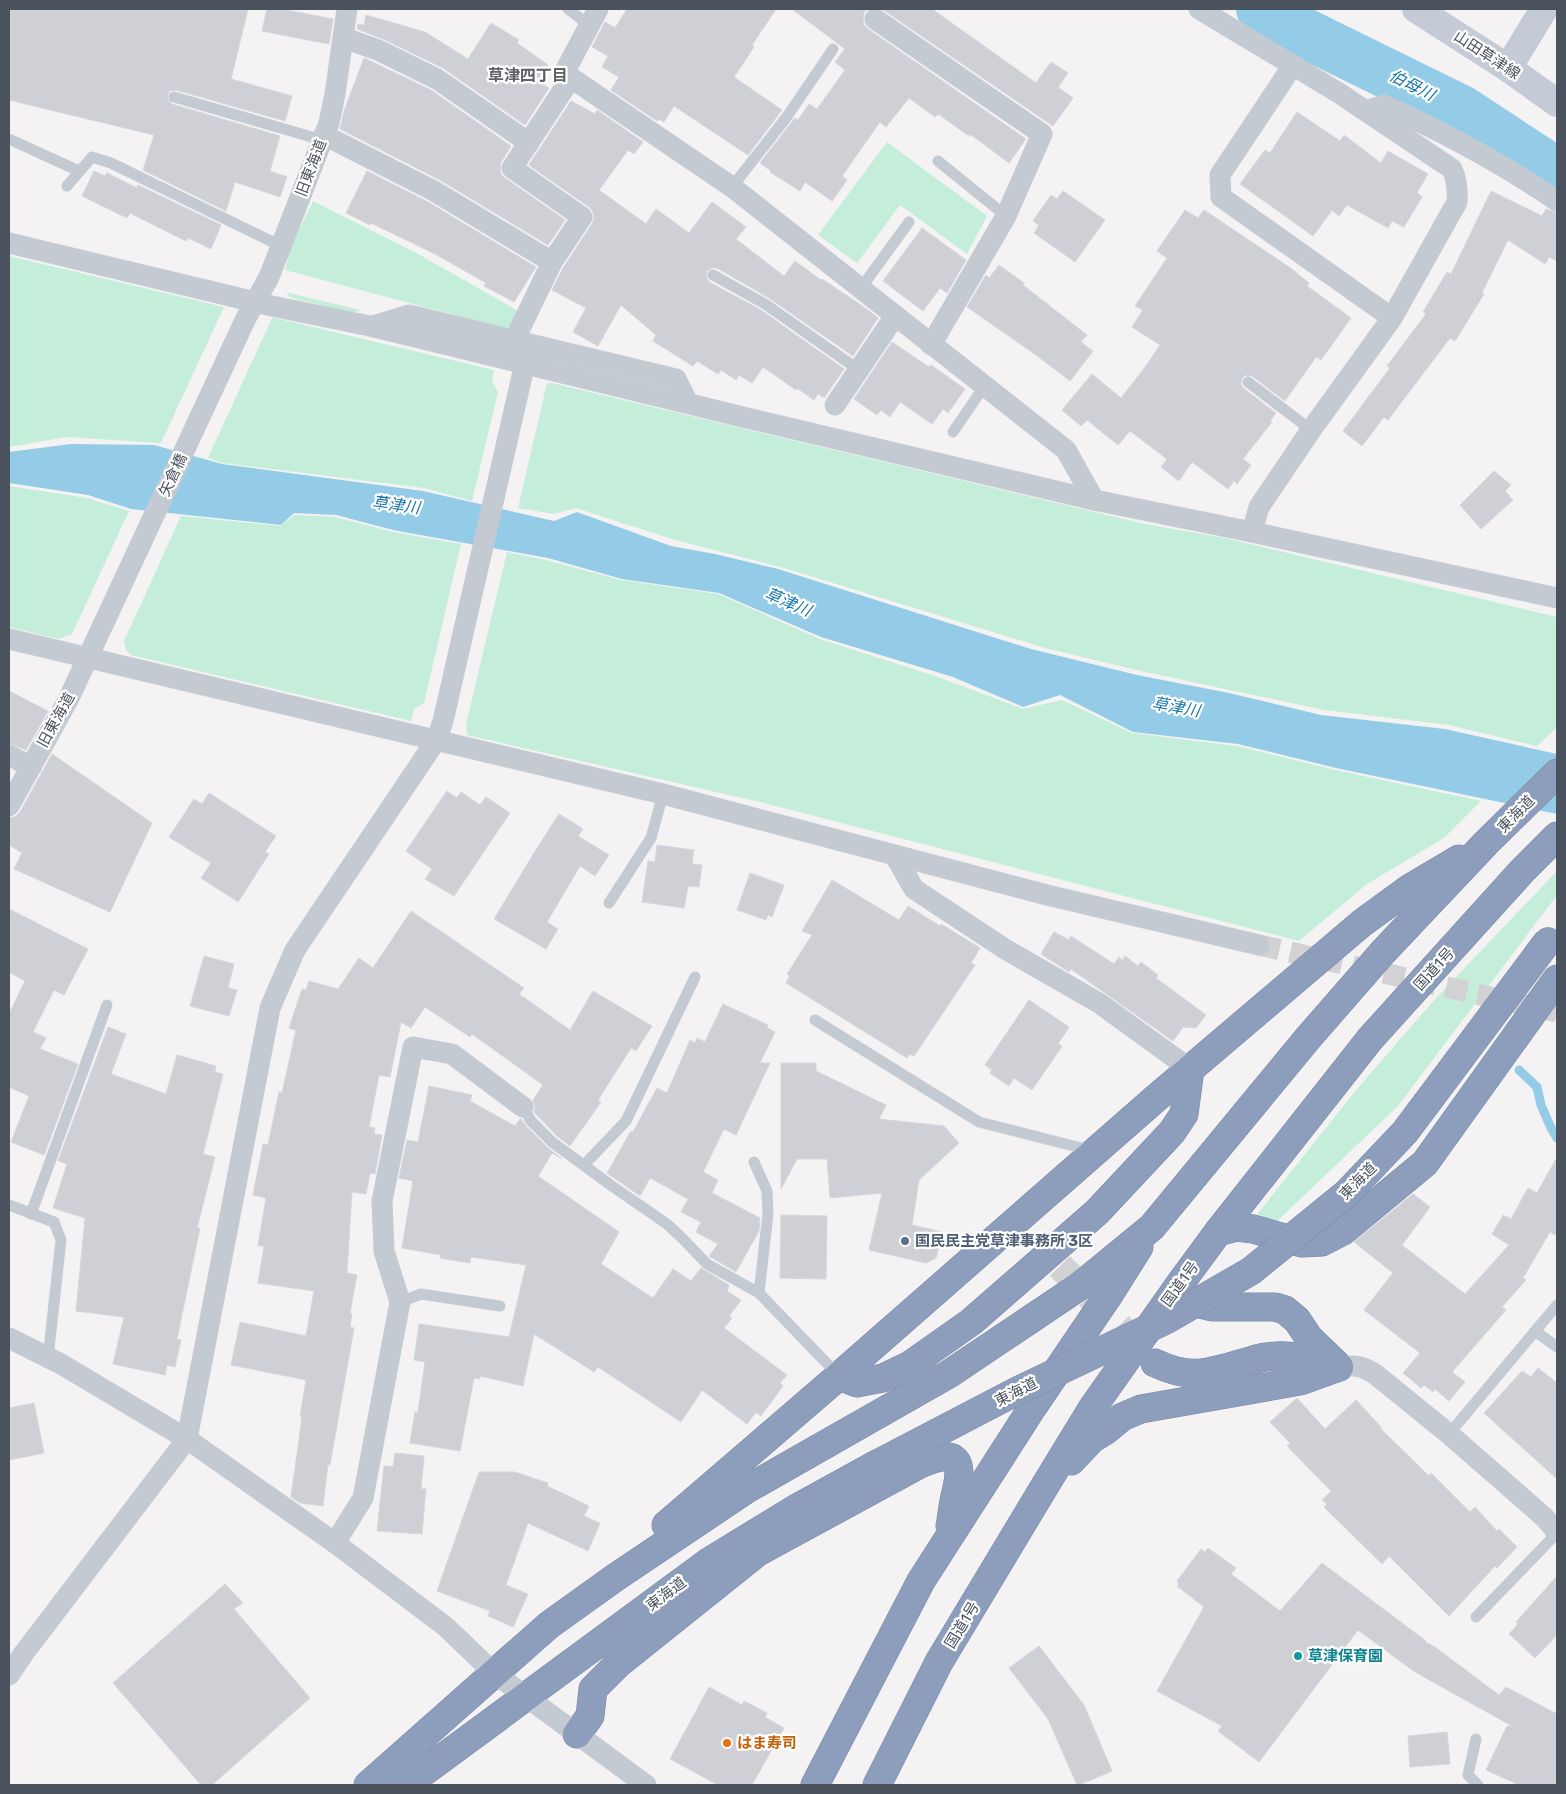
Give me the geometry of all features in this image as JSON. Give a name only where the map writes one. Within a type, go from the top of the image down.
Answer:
[{"type":"highway","name":"東海道","points":[[368,1785],[549,1625],[616,1577],[747,1489],[949,1374],[1080,1286],[1152,1227],[1308,1038],[1403,931],[1486,843],[1557,773]]},
{"type":"highway","name":"国道1号","points":[[877,1785],[939,1662],[1043,1489],[1093,1407],[1179,1285],[1218,1232],[1370,1039],[1557,836]]},
{"type":"highway","points":[[616,1577],[671,1520],[839,1376],[1095,1151],[1362,923],[1410,888],[1486,843]]},
{"type":"highway","name":"東海道","points":[[406,1785],[710,1561],[794,1509],[1017,1391],[1166,1320],[1252,1271],[1347,1193],[1405,1132],[1557,928]]},
{"type":"highway","points":[[1218,1232],[1237,1227],[1253,1229],[1302,1243],[1322,1242],[1343,1231],[1425,1163],[1557,979]]},
{"type":"highway","points":[[839,1376],[857,1382],[883,1378],[910,1365],[1054,1260],[1172,1132],[1184,1114],[1190,1069]]},
{"type":"highway","points":[[815,1785],[920,1581],[1032,1408],[1110,1294],[1152,1227]]},
{"type":"highway","points":[[1179,1285],[1188,1301],[1212,1307],[1275,1307],[1285,1310],[1297,1320],[1309,1338],[1339,1367]]},
{"type":"highway","points":[[1155,1363],[1182,1373],[1201,1375],[1265,1357],[1296,1356],[1339,1367]]},
{"type":"highway","points":[[1043,1489],[1092,1439],[1122,1417],[1141,1409],[1300,1381],[1339,1367]]},
{"type":"highway","points":[[577,1734],[590,1716],[593,1689],[618,1664],[758,1552],[920,1464],[939,1457],[955,1459],[960,1470],[960,1479],[948,1540]]},
{"type":"main road","name":"山田草津線","points":[[1416,9],[1508,68],[1557,103]]},
{"type":"main road","points":[[1508,68],[1544,9]]},
{"type":"street","name":"旧東海道","points":[[250,310],[269,277],[323,138],[335,94],[347,9]]},
{"type":"street","points":[[598,9],[564,73],[732,186],[1066,450],[1094,500]]},
{"type":"street","points":[[1198,9],[1293,65],[1452,168],[1458,189],[1457,202],[1392,318],[1311,430],[1259,507],[1252,532]]},
{"type":"street","points":[[875,19],[1042,134],[1006,216],[931,345]]},
{"type":"street","points":[[344,38],[378,50],[437,79],[529,143]]},
{"type":"street","points":[[1293,65],[1220,174],[1221,197],[1392,318]]},
{"type":"street","points":[[514,341],[552,262],[582,217],[512,168],[571,78]]},
{"type":"street","points":[[1366,111],[1384,105],[1410,117],[1491,161],[1557,201]]},
{"type":"street","points":[[323,138],[434,191],[552,262]]},
{"type":"street","points":[[9,243],[250,310],[370,326],[1094,500],[1557,598]]},
{"type":"street","name":"矢倉橋","points":[[100,632],[250,310]]},
{"type":"street","points":[[370,326],[409,315],[676,379],[688,403]]},
{"type":"street","points":[[835,405],[896,316]]},
{"type":"street","points":[[9,1675],[187,1439],[270,1008],[295,950],[440,730],[526,363]]},
{"type":"street","name":"旧東海道","points":[[9,806],[68,700],[100,632]]},
{"type":"street","points":[[9,638],[89,657],[440,730],[663,794],[896,856],[1259,945]]},
{"type":"street","points":[[9,755],[31,767]]},
{"type":"street","points":[[896,856],[914,889],[1005,949],[1099,1003],[1190,1069]]},
{"type":"street","points":[[335,1544],[363,1498],[400,1302],[384,1251],[382,1201],[413,1047],[452,1054],[523,1107]]},
{"type":"street","points":[[9,1338],[61,1364],[187,1439],[335,1544],[446,1626],[494,1673],[646,1785]]},
{"type":"street","points":[[1339,1367],[1364,1366],[1375,1374],[1449,1434],[1544,1517],[1557,1532]]},
{"type":"lane","points":[[568,9],[581,19],[588,28]]},
{"type":"lane","points":[[732,186],[786,118],[833,49]]},
{"type":"lane","points":[[174,98],[323,138]]},
{"type":"lane","points":[[9,139],[79,171]]},
{"type":"lane","points":[[67,186],[92,158],[112,162],[281,246]]},
{"type":"lane","points":[[938,161],[1006,216]]},
{"type":"lane","points":[[861,288],[909,222]]},
{"type":"lane","points":[[713,275],[765,304],[859,370]]},
{"type":"lane","points":[[1248,382],[1311,430]]},
{"type":"lane","points":[[953,432],[985,385]]},
{"type":"lane","points":[[609,903],[651,838],[663,794]]},
{"type":"lane","points":[[584,1165],[626,1122],[695,977]]},
{"type":"lane","points":[[31,1214],[107,1005]]},
{"type":"lane","points":[[815,1020],[979,1122],[1036,1138],[1095,1151]]},
{"type":"lane","points":[[523,1107],[531,1122],[552,1142],[667,1224],[707,1264],[759,1293],[839,1376]]},
{"type":"lane","points":[[754,1162],[767,1191],[768,1214],[759,1293]]},
{"type":"lane","points":[[9,1205],[54,1222],[61,1240],[48,1358]]},
{"type":"lane","points":[[400,1302],[421,1294],[500,1306]]},
{"type":"lane","points":[[1449,1434],[1557,1305]]},
{"type":"lane","points":[[1535,1331],[1557,1347]]},
{"type":"lane","points":[[1476,1617],[1557,1532]]},
{"type":"lane","points":[[1476,1739],[1468,1776],[1478,1785]]},
{"type":"green space","points":[[887,142],[987,216],[967,254],[900,205],[857,263],[818,235]]},
{"type":"green space","points":[[313,201],[420,255],[520,312],[511,330],[285,270],[291,246]]},
{"type":"green space","points":[[9,256],[224,307],[161,443],[66,437],[9,447]]},
{"type":"green space","points":[[289,293],[361,310],[353,313],[292,298],[286,294]]},
{"type":"green space","points":[[272,318],[494,370],[492,381],[498,392],[472,501],[424,488],[223,463],[208,458]]},
{"type":"green space","points":[[547,383],[1145,524],[1225,538],[1557,617],[1557,727],[1537,746],[1449,725],[1324,710],[1141,671],[1045,648],[784,568],[675,540],[576,508],[554,514],[518,508]]},
{"type":"green space","points":[[9,486],[87,498],[129,511],[72,634],[59,639],[9,627]]},
{"type":"green space","points":[[294,515],[335,517],[393,532],[461,544],[424,703],[414,709],[411,721],[131,655],[126,650],[124,641],[181,516],[281,526]]},
{"type":"green space","points":[[507,552],[546,560],[621,580],[718,594],[820,639],[941,678],[1023,709],[1062,700],[1132,733],[1237,746],[1335,770],[1481,801],[1444,838],[1367,884],[1299,941],[764,803],[467,735],[466,724]]},
{"type":"green space","points":[[1557,871],[1557,895],[1398,1106],[1272,1226],[1259,1220],[1258,1213],[1357,1089],[1436,998]]},
{"type":"water","name":"草津川","points":[[71,444],[154,445],[222,464],[423,491],[554,521],[577,512],[671,546],[778,569],[1031,649],[1137,675],[1229,693],[1321,715],[1445,729],[1557,754],[1557,814],[1336,768],[1238,744],[1133,732],[1060,695],[1023,707],[953,677],[821,637],[719,593],[622,579],[548,558],[393,530],[336,515],[294,513],[281,525],[131,509],[88,495],[9,483],[9,452]]},
{"type":"building","points":[[9,9],[248,9],[231,79],[292,96],[285,121],[176,90],[169,91],[167,98],[172,104],[280,136],[270,171],[287,177],[280,197],[235,182],[226,211],[143,170],[154,135],[9,100]]},
{"type":"building","points":[[267,9],[281,9],[333,19],[329,44],[262,31]]},
{"type":"building","points":[[627,9],[776,9],[752,45],[754,47],[734,77],[782,110],[748,155],[674,106],[664,122],[659,119],[657,121],[611,90],[619,77],[602,67],[608,56],[592,47],[605,22],[615,28]]},
{"type":"building","points":[[792,9],[868,9],[864,12],[863,18],[864,25],[868,29],[1026,139],[1009,163],[970,134],[969,136],[938,114],[935,117],[909,98],[886,127],[880,122],[842,176],[847,180],[832,201],[805,182],[800,191],[770,172],[760,163],[795,118],[798,120],[809,104],[817,109],[845,70],[835,62],[845,49]]},
{"type":"building","points":[[882,9],[932,9],[1036,83],[1051,62],[1068,73],[1058,87],[1073,98],[1053,126]]},
{"type":"building","points":[[366,15],[425,32],[468,59],[491,23],[519,40],[517,43],[548,65],[536,81],[549,88],[525,125],[443,68],[383,39],[357,29],[358,24],[364,25]]},
{"type":"building","points":[[364,58],[431,90],[511,146],[501,162],[501,174],[565,220],[548,245],[440,180],[340,129],[344,111]]},
{"type":"building","points":[[571,101],[595,114],[597,110],[643,142],[634,154],[628,150],[599,190],[646,224],[656,209],[689,233],[712,202],[746,227],[736,239],[784,276],[795,261],[878,318],[853,356],[769,298],[717,268],[707,271],[706,276],[709,282],[761,310],[844,369],[824,398],[818,394],[814,400],[763,367],[752,383],[739,375],[736,380],[721,370],[718,374],[697,361],[693,366],[653,341],[656,335],[621,305],[598,346],[573,332],[586,308],[552,290],[563,268],[592,224],[593,212],[589,207],[529,165]]},
{"type":"building","points":[[1297,112],[1340,141],[1344,135],[1381,163],[1388,151],[1428,174],[1417,193],[1422,197],[1404,227],[1392,221],[1388,228],[1347,205],[1339,216],[1332,210],[1313,236],[1240,184],[1265,150],[1270,153]]},
{"type":"building","points":[[94,171],[105,176],[107,173],[137,188],[138,185],[221,225],[211,249],[188,238],[186,241],[130,213],[127,218],[82,196]]},
{"type":"building","points":[[367,171],[428,202],[536,267],[514,302],[484,286],[486,283],[437,255],[346,213]]},
{"type":"building","points":[[1063,191],[1105,220],[1075,262],[1034,233],[1039,225],[1033,221],[1051,195],[1057,199]]},
{"type":"building","points":[[1491,191],[1542,216],[1546,209],[1557,213],[1557,261],[1549,257],[1545,264],[1508,240],[1482,293],[1484,294],[1455,341],[1450,338],[1388,420],[1384,417],[1362,446],[1343,431],[1390,368],[1387,366],[1426,314],[1423,312],[1447,272],[1451,274]]},
{"type":"building","points":[[1185,210],[1198,218],[1204,210],[1292,269],[1309,283],[1307,286],[1351,318],[1321,360],[1316,357],[1285,401],[1252,376],[1246,375],[1242,378],[1241,384],[1243,388],[1276,413],[1270,421],[1272,422],[1243,459],[1251,465],[1237,484],[1234,481],[1228,489],[1192,462],[1179,481],[1161,467],[1167,459],[1130,431],[1118,445],[1087,420],[1081,426],[1062,410],[1092,374],[1121,398],[1160,345],[1132,327],[1143,310],[1135,306],[1167,258],[1157,251]]},
{"type":"building","points":[[922,228],[966,260],[947,293],[940,288],[923,311],[883,281]]},
{"type":"building","points":[[999,265],[1087,335],[1081,342],[1093,351],[1070,381],[967,307],[986,275],[989,278]]},
{"type":"building","points":[[892,342],[929,367],[931,365],[965,389],[948,413],[943,409],[932,424],[900,402],[890,417],[881,410],[877,415],[854,399]]},
{"type":"building","points":[[1494,471],[1511,485],[1505,491],[1513,500],[1481,529],[1460,505]]},
{"type":"building","points":[[9,691],[48,711],[26,750],[9,743]]},
{"type":"building","points":[[52,754],[152,823],[110,912],[14,869],[22,853],[9,845],[9,818],[15,817],[20,812]]},
{"type":"building","points":[[447,791],[457,798],[461,792],[480,805],[486,797],[510,813],[454,896],[425,879],[432,869],[406,851]]},
{"type":"building","points":[[209,793],[276,836],[265,852],[269,854],[238,902],[201,878],[211,863],[169,837],[194,799],[202,804]]},
{"type":"building","points":[[559,814],[583,829],[578,836],[609,855],[595,876],[580,866],[547,922],[558,929],[546,949],[494,919]]},
{"type":"building","points":[[657,845],[694,850],[692,864],[702,865],[699,887],[688,886],[684,908],[642,902],[648,861],[655,862]]},
{"type":"building","points":[[750,873],[784,885],[772,917],[768,915],[766,920],[737,910]]},
{"type":"building","points":[[832,880],[899,920],[908,906],[980,948],[971,963],[975,965],[914,1056],[910,1054],[907,1058],[786,983],[790,976],[787,974],[812,935],[802,931]]},
{"type":"building","points":[[9,909],[88,949],[64,995],[54,990],[33,1032],[46,1038],[40,1049],[78,1064],[44,1155],[11,1142],[29,1096],[9,1087],[9,1014],[25,981],[9,972]]},
{"type":"building","points":[[411,911],[524,988],[519,994],[570,1030],[593,991],[652,1026],[636,1051],[631,1048],[598,1100],[601,1102],[570,1146],[557,1136],[534,1112],[533,1100],[543,1085],[472,1034],[470,1037],[425,1007],[411,1028],[401,1022],[390,1077],[379,1075],[369,1127],[375,1128],[374,1134],[382,1135],[375,1174],[370,1173],[366,1194],[352,1192],[347,1273],[357,1275],[350,1313],[352,1314],[350,1327],[354,1328],[330,1465],[328,1464],[323,1506],[300,1503],[291,1497],[306,1380],[231,1365],[240,1322],[306,1336],[314,1291],[258,1283],[264,1246],[258,1246],[266,1198],[253,1195],[263,1144],[268,1145],[279,1092],[282,1093],[296,1030],[289,1028],[302,989],[306,990],[309,981],[338,989],[359,958],[373,968]]},
{"type":"building","points":[[1054,932],[1069,940],[1071,936],[1114,964],[1119,957],[1122,960],[1125,956],[1138,966],[1141,962],[1158,975],[1156,978],[1206,1015],[1196,1028],[1183,1027],[1173,1041],[1071,969],[1069,972],[1041,954]]},
{"type":"building","points":[[204,956],[234,964],[228,988],[237,990],[229,1016],[190,1006]]},
{"type":"building","points":[[1029,1000],[1069,1027],[1058,1044],[1062,1046],[1032,1090],[1014,1078],[1009,1086],[990,1073],[992,1070],[985,1065]]},
{"type":"building","points":[[723,1004],[768,1025],[767,1028],[775,1032],[760,1063],[770,1063],[736,1135],[724,1129],[703,1172],[718,1180],[712,1193],[760,1218],[759,1231],[736,1272],[709,1256],[718,1244],[696,1232],[701,1222],[681,1212],[688,1199],[650,1178],[640,1196],[607,1173],[631,1131],[633,1132],[657,1088],[667,1093],[690,1040],[695,1043],[697,1038],[705,1042]]},
{"type":"building","points":[[108,1027],[126,1034],[111,1074],[166,1094],[177,1055],[216,1066],[215,1072],[223,1074],[203,1154],[215,1157],[197,1228],[200,1228],[177,1339],[181,1340],[175,1367],[167,1365],[165,1375],[113,1364],[124,1317],[76,1311],[85,1218],[53,1208],[67,1164],[58,1161]]},
{"type":"building","points":[[781,1063],[816,1063],[816,1071],[886,1105],[879,1119],[944,1126],[959,1143],[919,1180],[912,1225],[942,1232],[936,1258],[926,1263],[869,1250],[882,1193],[830,1198],[827,1159],[797,1159],[781,1189]]},
{"type":"building","points":[[429,1086],[472,1095],[470,1101],[515,1126],[521,1119],[547,1147],[562,1159],[552,1153],[538,1176],[619,1232],[601,1264],[653,1298],[673,1269],[691,1281],[701,1268],[729,1285],[727,1291],[741,1300],[729,1316],[732,1318],[724,1328],[787,1375],[780,1383],[783,1386],[761,1416],[756,1412],[747,1424],[702,1390],[681,1422],[598,1367],[594,1372],[534,1334],[523,1386],[480,1376],[480,1379],[474,1378],[460,1451],[410,1443],[415,1412],[418,1412],[425,1362],[414,1360],[419,1324],[509,1337],[526,1265],[471,1257],[470,1263],[440,1258],[441,1255],[402,1248],[413,1181],[399,1178],[407,1140],[418,1142]]},
{"type":"building","points":[[1557,1157],[1557,1236],[1550,1232],[1523,1278],[1526,1280],[1502,1307],[1506,1310],[1452,1372],[1465,1382],[1449,1401],[1435,1389],[1433,1392],[1424,1385],[1421,1388],[1403,1373],[1420,1353],[1364,1310],[1393,1273],[1354,1242],[1413,1194],[1430,1207],[1402,1245],[1465,1294],[1509,1245],[1492,1234],[1503,1215],[1511,1219],[1528,1188],[1537,1193]]},
{"type":"building","points":[[781,1215],[827,1216],[826,1279],[780,1278]]},
{"type":"building","points":[[1538,1368],[1557,1383],[1557,1479],[1484,1413],[1522,1371],[1531,1377]]},
{"type":"building","points":[[1297,1398],[1325,1429],[1356,1400],[1380,1428],[1429,1476],[1431,1473],[1470,1512],[1475,1507],[1497,1531],[1499,1529],[1517,1547],[1497,1568],[1495,1566],[1449,1616],[1389,1556],[1382,1564],[1324,1507],[1327,1504],[1322,1500],[1331,1491],[1287,1446],[1290,1443],[1270,1422]]},
{"type":"building","points":[[34,1403],[44,1453],[9,1460],[9,1408]]},
{"type":"building","points":[[395,1453],[424,1456],[421,1489],[426,1489],[422,1534],[377,1531],[384,1466],[393,1467]]},
{"type":"building","points":[[479,1472],[515,1472],[548,1483],[547,1486],[589,1506],[584,1516],[600,1523],[588,1551],[528,1523],[506,1585],[528,1594],[513,1627],[488,1616],[490,1611],[437,1591]]},
{"type":"building","points":[[1208,1548],[1236,1568],[1231,1574],[1280,1611],[1322,1563],[1425,1642],[1435,1647],[1499,1695],[1506,1687],[1557,1714],[1557,1785],[1519,1785],[1486,1770],[1507,1726],[1512,1726],[1415,1672],[1358,1630],[1259,1762],[1218,1731],[1222,1726],[1157,1691],[1204,1607],[1177,1586],[1179,1584],[1177,1581],[1201,1549],[1205,1552]]},
{"type":"building","points":[[1557,1576],[1557,1635],[1535,1658],[1509,1634],[1518,1624],[1516,1622]]},
{"type":"building","points":[[225,1584],[243,1603],[234,1609],[310,1698],[212,1785],[201,1785],[113,1683]]},
{"type":"building","points":[[1039,1646],[1084,1705],[1112,1771],[1077,1785],[1048,1719],[1009,1668]]},
{"type":"building","name":"はま寿司","points":[[709,1687],[742,1705],[744,1701],[767,1713],[765,1717],[784,1728],[752,1785],[718,1785],[670,1759]]},
{"type":"building","points":[[1447,1732],[1450,1764],[1410,1767],[1408,1736]]},
{"type":"waterway","name":"伯母川","points":[[1261,9],[1286,24],[1461,110],[1557,173]]},
{"type":"waterway","points":[[1519,1070],[1537,1087],[1541,1105],[1557,1138]]},
{"type":"tunnel","points":[[1259,945],[1557,1012]]},
{"type":"tunnel","points":[[1060,1266],[1146,1354]]},
{"type":"place","name":"国民民主党草津事務所 3区","points":[[905,1241]]},
{"type":"place","name":"草津保育園","points":[[1298,1656]]},
{"type":"place","name":"はま寿司","points":[[727,1743]]},
{"type":"district","name":"草津四丁目","points":[[528,75]]}]
